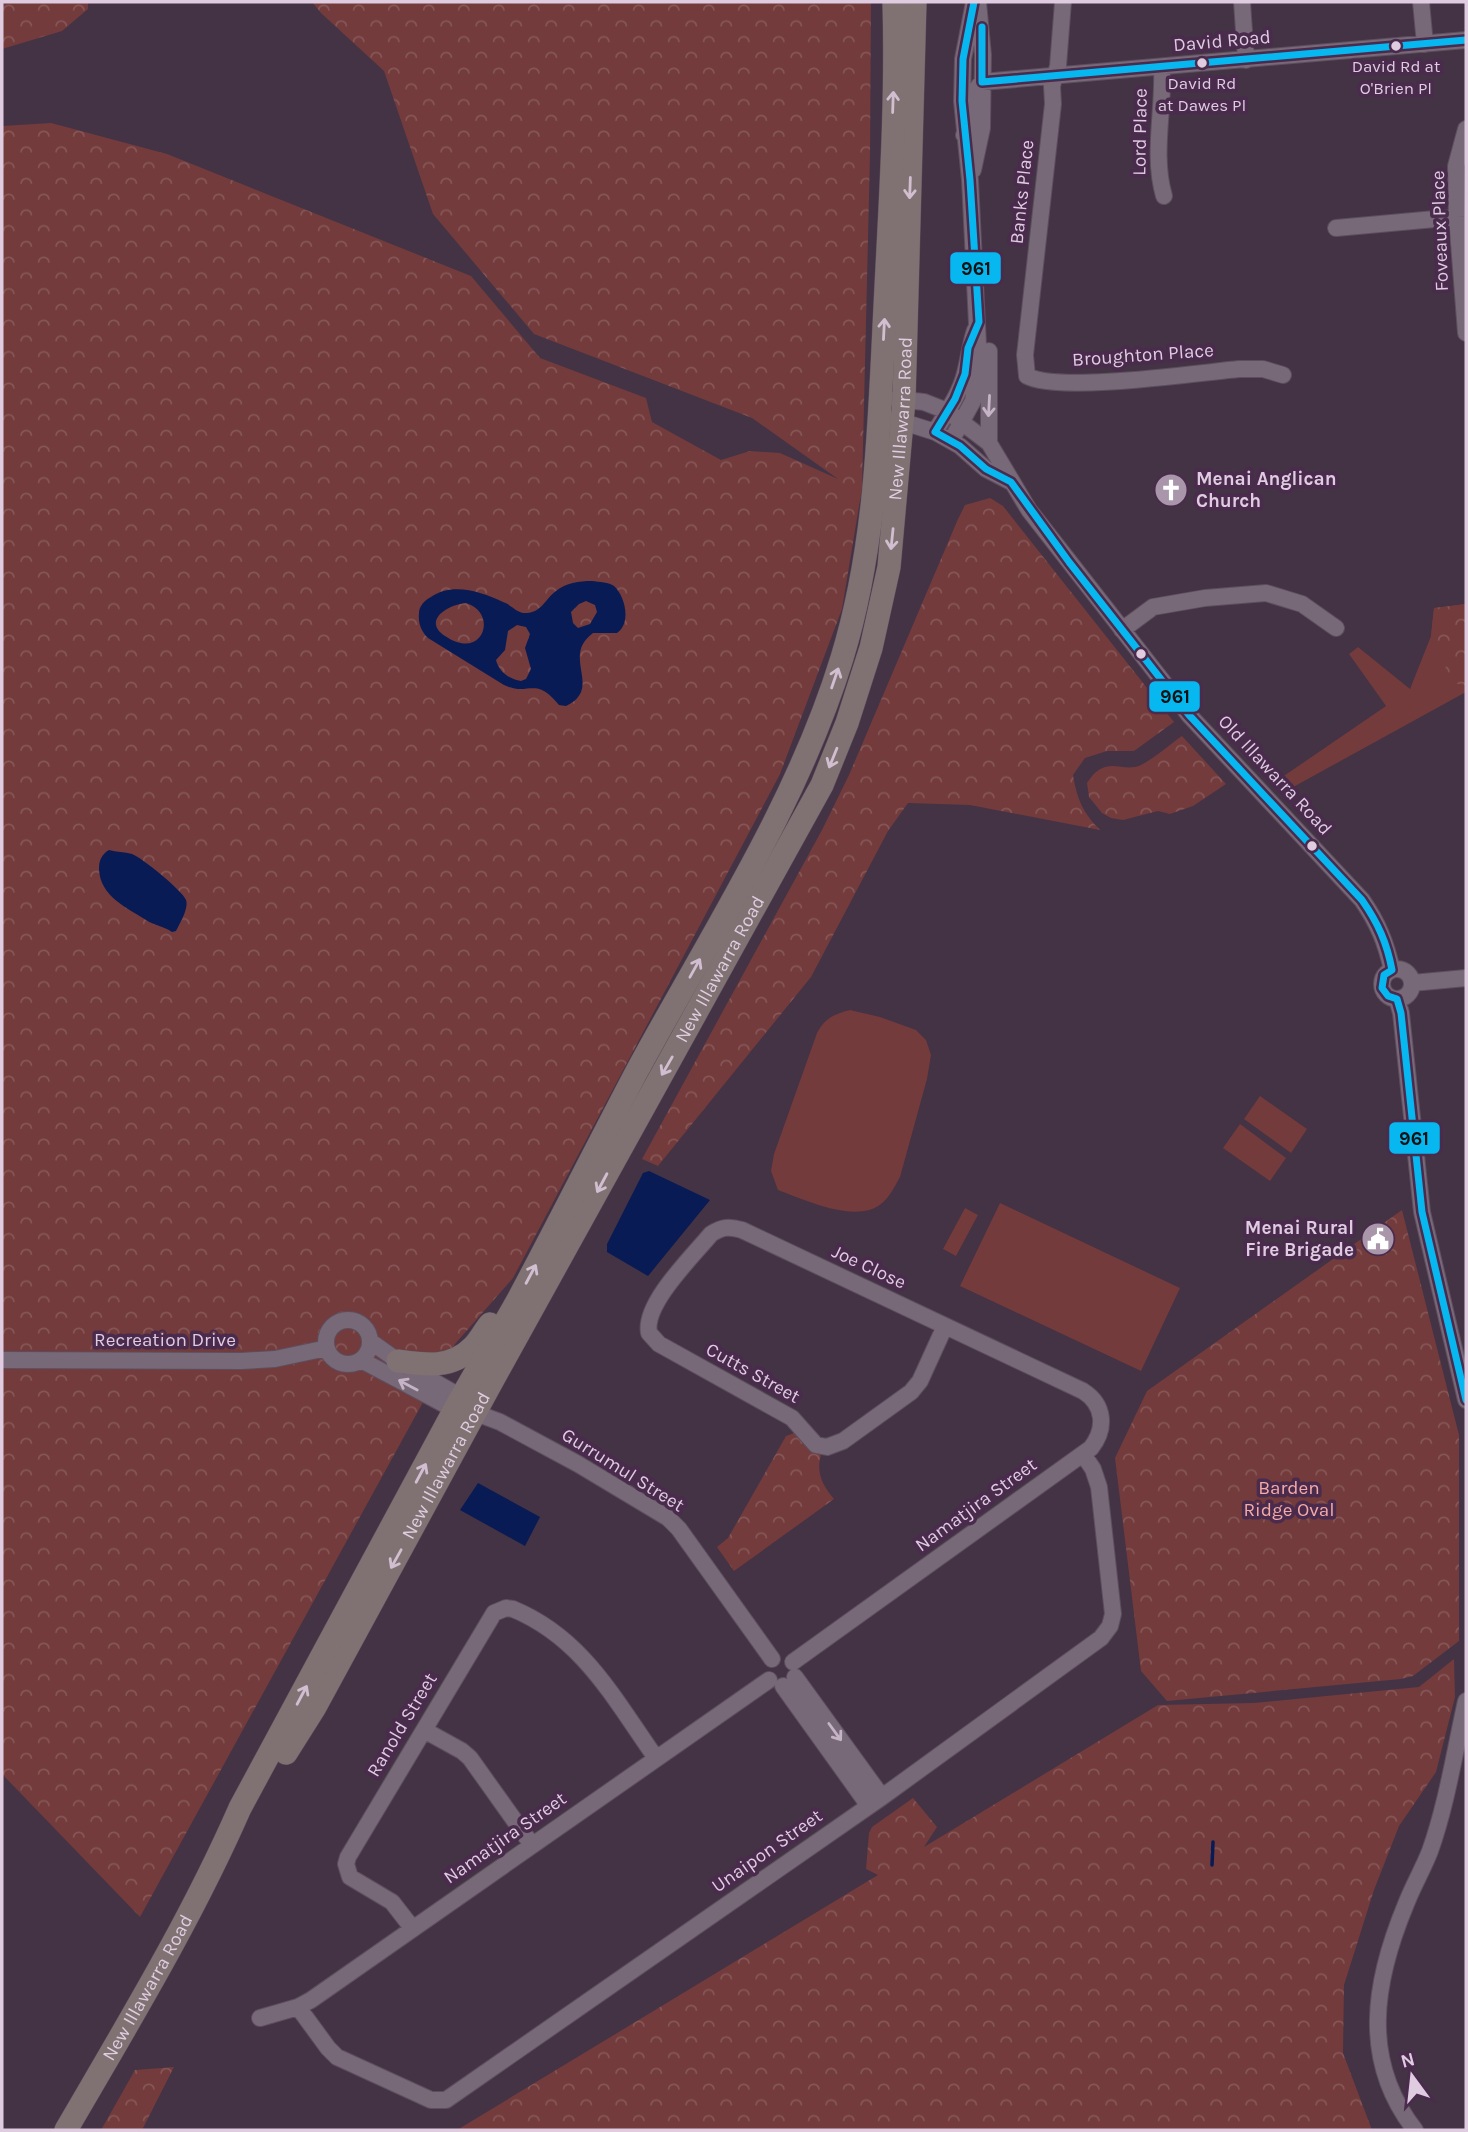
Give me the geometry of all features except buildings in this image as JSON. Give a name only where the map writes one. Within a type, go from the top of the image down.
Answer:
[{"type":"highway","name":"New Illawarra Road","points":[[464,1407],[822,785],[847,723],[871,648],[889,567],[894,2]]},
{"type":"highway","name":"New Illawarra Road","points":[[66,2130],[140,2003],[225,1842],[248,1814],[314,1707],[517,1301],[800,772],[844,654],[891,409],[915,2]]},
{"type":"highway","points":[[398,1361],[427,1365],[453,1361],[474,1346],[488,1326],[517,1301]]},
{"type":"street","points":[[951,440],[973,401],[977,384],[979,322],[962,101],[963,59],[968,26],[976,2]]},
{"type":"street","points":[[970,180],[982,128],[982,27],[976,2]]},
{"type":"street","points":[[1055,75],[1063,2]]},
{"type":"street","points":[[1242,2],[1246,60]]},
{"type":"street","points":[[1421,2],[1425,44]]},
{"type":"street","points":[[968,26],[974,68],[982,82]]},
{"type":"street","name":"David Road","points":[[982,82],[1466,40]]},
{"type":"street","name":"Lord Place","points":[[1162,68],[1158,163],[1164,196]]},
{"type":"street","name":"Banks Place","points":[[1025,355],[1055,75]]},
{"type":"street","points":[[964,135],[971,119],[972,95],[982,82]]},
{"type":"street","name":"Foveaux Place","points":[[1466,129],[1456,166],[1466,333]]},
{"type":"street","points":[[1336,228],[1457,217]]},
{"type":"street","points":[[935,432],[955,398],[965,374],[968,348],[979,322]]},
{"type":"street","points":[[979,322],[990,355],[989,443]]},
{"type":"street","name":"Broughton Place","points":[[1025,355],[1027,376],[1056,382],[1082,383],[1239,369],[1263,369],[1283,375]]},
{"type":"street","name":"Old Illawarra Road","points":[[891,409],[924,402],[947,411],[989,443],[1035,517],[1189,715],[1362,900],[1377,920],[1387,944],[1392,970]]},
{"type":"street","name":"Old Illawarra Road","points":[[891,409],[951,440],[986,469],[1011,482]]},
{"type":"street","points":[[1122,630],[1153,607],[1205,598],[1266,593],[1302,604],[1336,628]]},
{"type":"street","points":[[1392,970],[1405,972],[1412,983],[1409,992],[1397,999],[1388,996],[1382,988],[1384,975],[1392,970]]},
{"type":"street","points":[[1412,983],[1466,978]]},
{"type":"street","points":[[1397,999],[1401,1013],[1422,1212],[1466,1400]]},
{"type":"street","name":"Joe Close","points":[[649,1333],[649,1316],[658,1300],[711,1234],[726,1227],[742,1230],[1083,1391],[1096,1403],[1102,1422]]},
{"type":"street","points":[[349,1320],[361,1325],[369,1335],[368,1352],[361,1360],[350,1364],[338,1362],[327,1348],[326,1341],[331,1329],[342,1321],[349,1320]]},
{"type":"street","name":"Cutts Street","points":[[649,1333],[659,1345],[792,1418],[816,1445],[827,1447],[843,1441],[911,1392],[920,1381],[945,1326]]},
{"type":"street","points":[[370,1341],[464,1407]]},
{"type":"street","name":"Recreation Drive","points":[[2,1360],[242,1361],[275,1359],[327,1348]]},
{"type":"street","points":[[361,1360],[464,1407]]},
{"type":"street","name":"Gurrumul Street","points":[[464,1407],[500,1422],[578,1464],[668,1518],[679,1529],[772,1659],[786,1657],[785,1676]]},
{"type":"street","name":"Namatjira Street","points":[[260,2018],[298,2007],[656,1758],[785,1676],[1083,1454],[1097,1440],[1102,1422]]},
{"type":"street","name":"Unaipon Street","points":[[298,2007],[337,2057],[431,2100],[446,2100],[876,1802],[1101,1638],[1110,1626],[1113,1614],[1099,1487],[1097,1477],[1083,1454]]},
{"type":"street","name":"Ranold Street","points":[[413,1929],[392,1902],[355,1881],[347,1871],[348,1857],[495,1612],[506,1608],[519,1611],[550,1628],[580,1653],[656,1758]]},
{"type":"street","points":[[785,1676],[876,1802]]},
{"type":"street","points":[[1415,2130],[1391,2095],[1384,2072],[1377,2035],[1378,1992],[1389,1947],[1430,1851],[1466,1701]]},
{"type":"street","points":[[424,1730],[470,1758],[532,1845]]},
{"type":"green space","points":[[2,2],[88,2],[88,9],[62,31],[2,49]]},
{"type":"green space","points":[[312,2],[871,2],[862,488],[842,609],[780,774],[513,1278],[455,1344],[140,1917],[2,1774],[2,126],[51,123],[167,154],[471,276],[540,358],[646,398],[652,422],[721,460],[750,451],[780,453],[838,479],[752,418],[534,334],[433,214],[384,71]]},
{"type":"green space","points":[[990,498],[1003,506],[1174,722],[1134,751],[1107,751],[1085,758],[1073,775],[1082,805],[1100,830],[970,805],[908,803],[888,831],[811,977],[658,1166],[642,1159],[822,830],[849,775],[965,505]]},
{"type":"green space","points":[[1466,604],[1466,692],[1286,791],[1275,782],[1386,706],[1349,654],[1358,647],[1410,689],[1431,636],[1434,608]]},
{"type":"green space","points":[[1466,604],[1466,687],[1441,678],[1450,657],[1431,636],[1434,608]]},
{"type":"green space","points":[[1182,736],[1226,784],[1193,806],[1170,814],[1158,811],[1123,820],[1102,813],[1089,797],[1087,783],[1101,769],[1107,766],[1141,765]]},
{"type":"green space","points":[[850,1010],[916,1030],[926,1040],[931,1055],[900,1177],[881,1204],[871,1210],[858,1212],[830,1208],[778,1190],[771,1171],[774,1154],[817,1033],[831,1017]]},
{"type":"green space","points":[[1260,1096],[1307,1129],[1291,1153],[1244,1119]]},
{"type":"green space","points":[[1240,1124],[1286,1158],[1270,1181],[1223,1148]]},
{"type":"green space","points":[[1000,1203],[1180,1288],[1141,1371],[960,1286]]},
{"type":"green space","points":[[965,1208],[978,1215],[956,1256],[943,1249]]},
{"type":"green space","name":"Barden Ridge Oval","points":[[1402,1210],[1459,1435],[1459,1641],[1413,1676],[1401,1679],[1167,1701],[1141,1671],[1115,1458],[1147,1391]]},
{"type":"green space","points":[[797,1432],[822,1452],[819,1465],[821,1477],[834,1499],[734,1571],[717,1547],[728,1538],[786,1436]]},
{"type":"green space","points":[[1454,1659],[1455,1697],[1436,1772],[1399,1826],[1374,1890],[1344,1985],[1343,2053],[1372,2130],[457,2130],[878,1875],[866,1869],[869,1833],[872,1827],[913,1798],[937,1827],[924,1847],[1158,1705],[1254,1703],[1419,1687]]},
{"type":"green space","points":[[174,2067],[142,2130],[101,2130],[135,2070]]},
{"type":"shaded area","points":[[587,581],[604,582],[614,586],[624,603],[624,623],[617,633],[593,633],[584,642],[580,652],[582,690],[577,699],[566,706],[559,705],[544,691],[504,685],[428,638],[420,623],[419,610],[429,598],[440,592],[458,589],[476,592],[527,613],[536,610],[564,586]],"holes":[[[586,601],[595,605],[597,612],[590,624],[578,628],[573,623],[571,612]],[[466,603],[476,608],[482,616],[482,633],[477,640],[469,643],[458,642],[445,636],[436,624],[440,614]],[[517,625],[526,627],[530,634],[525,648],[531,669],[526,679],[521,681],[505,674],[496,660],[505,650],[508,631]]]},
{"type":"shaded area","points":[[109,850],[137,856],[178,889],[186,900],[186,907],[176,931],[172,932],[149,922],[123,906],[104,887],[99,869],[101,858]]},
{"type":"shaded area","points":[[649,1171],[710,1200],[648,1276],[607,1252],[607,1244],[643,1173]]},
{"type":"shaded area","points":[[478,1483],[540,1517],[525,1546],[460,1510]]},
{"type":"waterway","points":[[1212,1865],[1213,1842]]},
{"type":"transit line","name":"961","points":[[974,2],[963,59],[962,101],[979,322],[968,348],[965,374],[955,399],[935,432],[960,446],[986,469],[1011,482],[1069,562],[1189,715],[1362,900],[1373,917],[1385,942],[1392,970],[1384,975],[1382,988],[1388,996],[1397,999],[1401,1013],[1422,1212],[1466,1400]]},
{"type":"transit line","name":"961","points":[[982,27],[982,82],[1466,40]]},
{"type":"place","name":"David Rd at O'Brien Pl","points":[[1396,46]]},
{"type":"place","name":"David Rd at Dawes Pl","points":[[1202,63]]},
{"type":"place","name":"Menai Anglican Church","points":[[1171,490]]},
{"type":"place","name":"Menai Rural Fire Brigade","points":[[1378,1239]]}]
